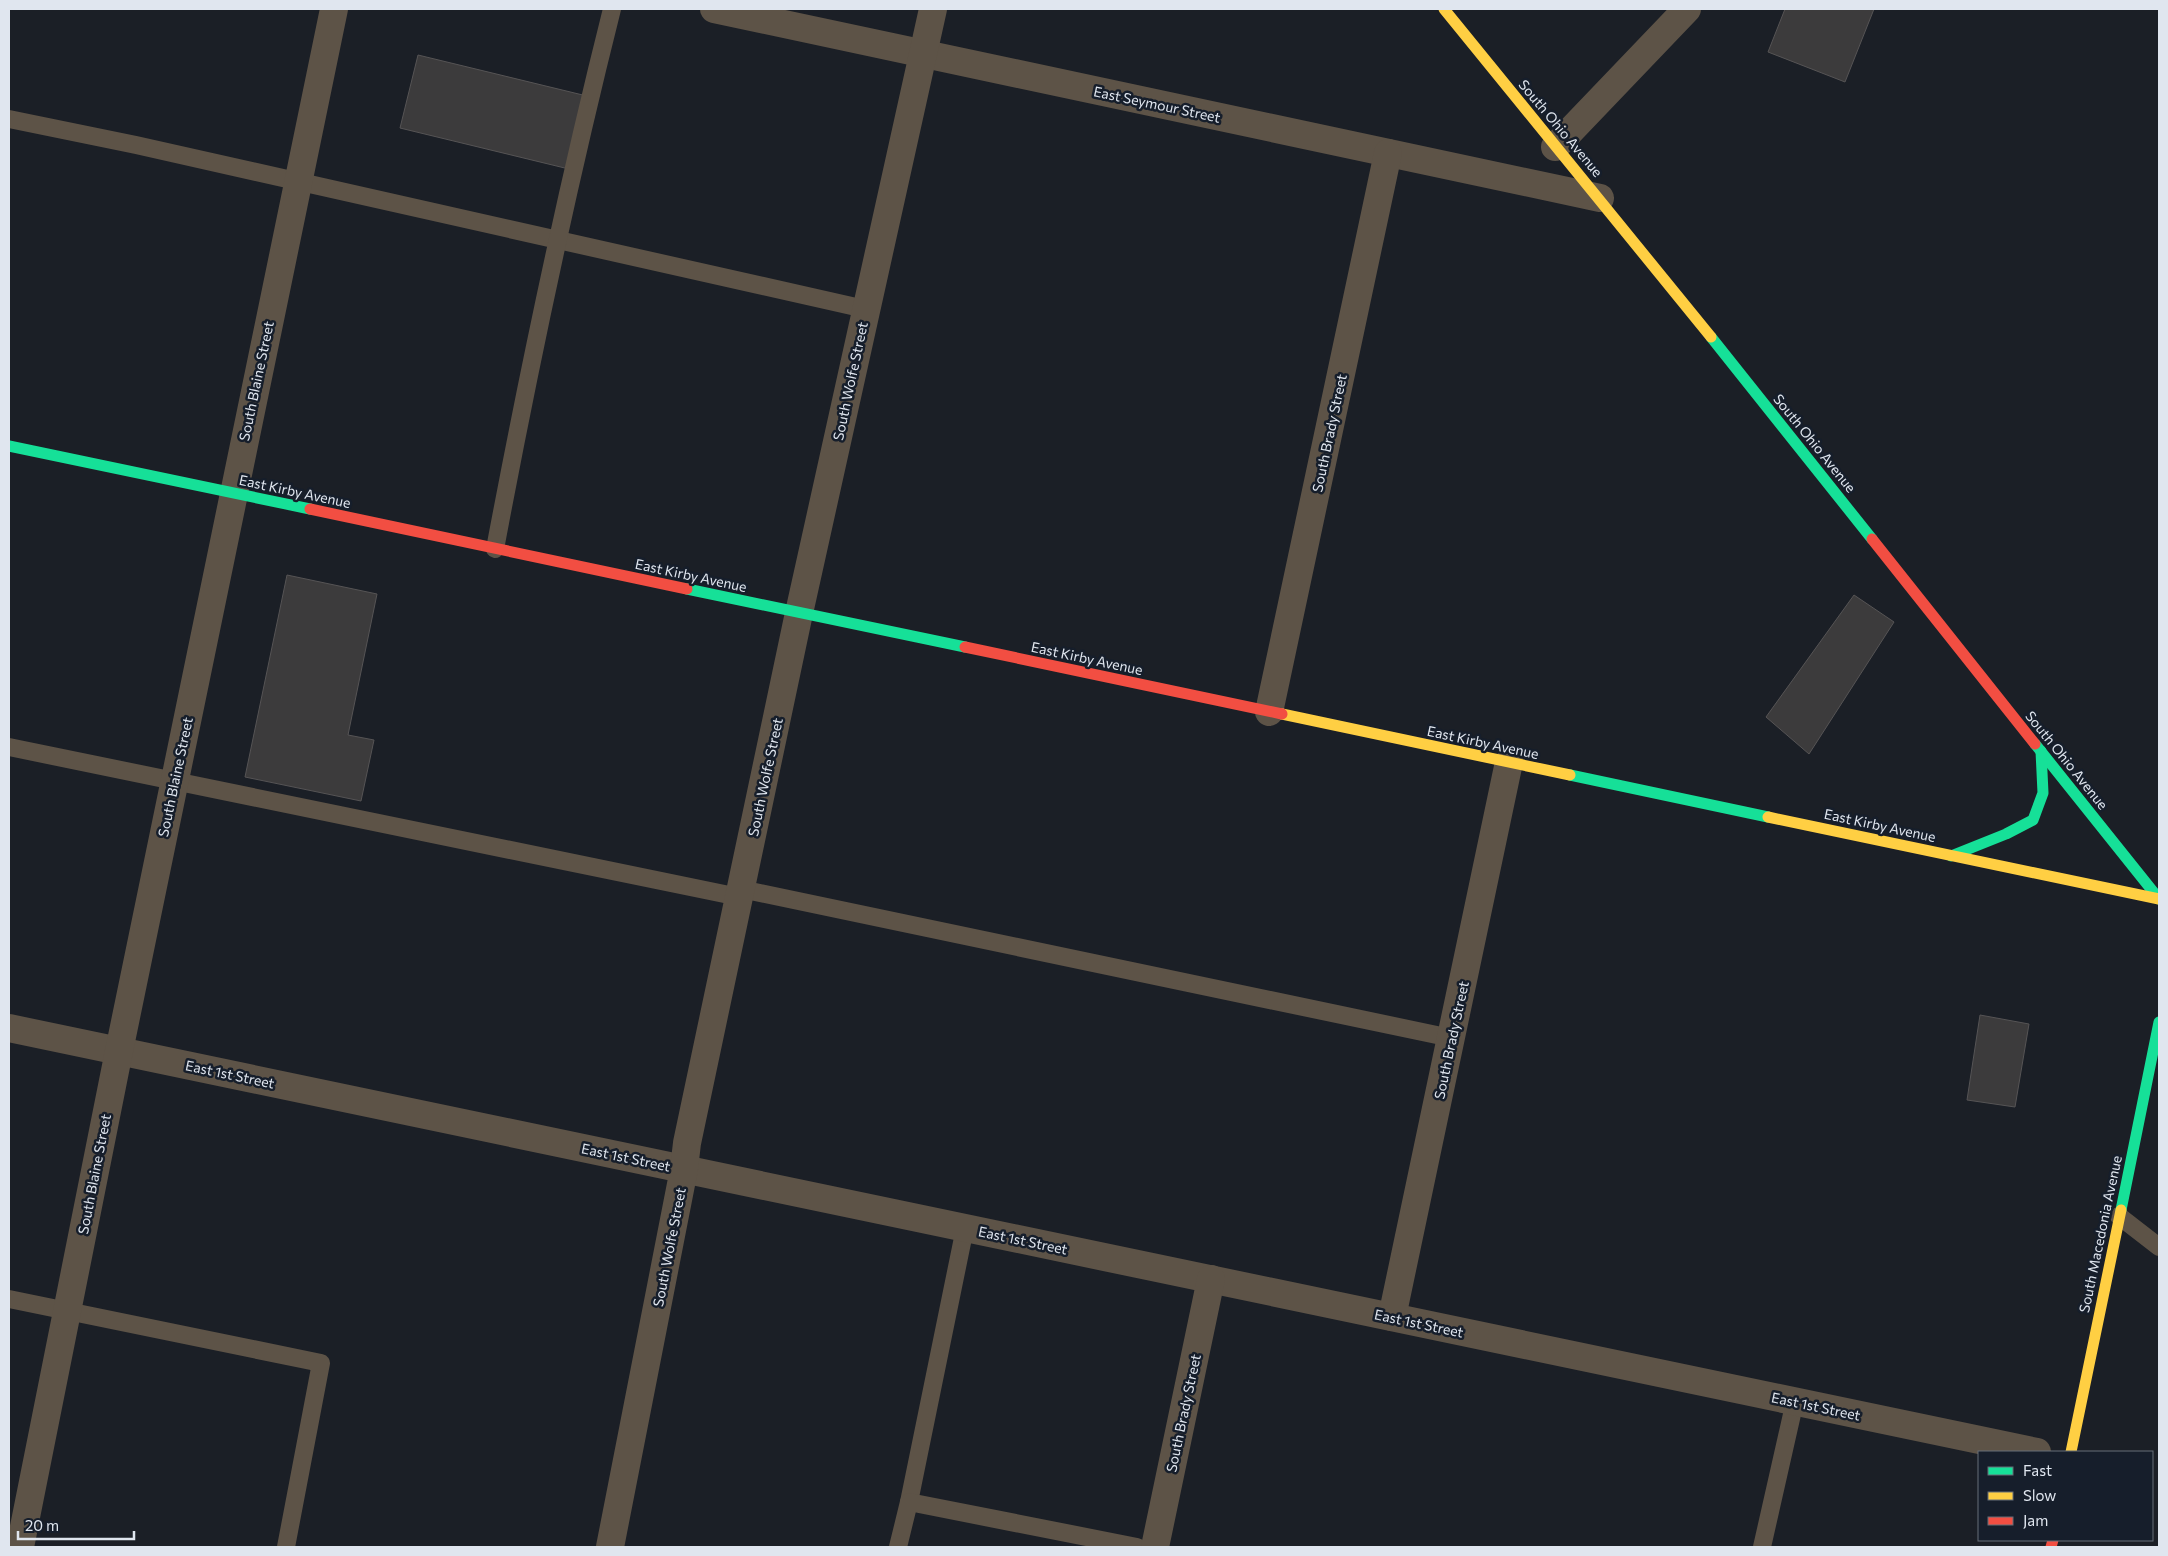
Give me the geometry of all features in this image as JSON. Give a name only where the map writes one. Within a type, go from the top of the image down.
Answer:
[{"type":"street","name":"South Blaine Street","points":[[20,1547],[174,781],[334,9]]},
{"type":"street","name":"East Seymour Street","points":[[714,9],[1600,198]]},
{"type":"street","name":"South Wolfe Street","points":[[610,1547],[684,1169],[687,1143],[799,613],[933,9]]},
{"type":"street","name":"South Ohio Avenue","points":[[1444,9],[1600,198],[2159,899]]},
{"type":"street","points":[[1556,147],[1687,9]]},
{"type":"street","name":"South Brady Street","points":[[1269,712],[1388,153]]},
{"type":"street","name":"East Kirby Avenue","points":[[9,446],[2159,899]]},
{"type":"street","points":[[1952,856],[2006,834],[2032,820],[2043,793],[2041,751]]},
{"type":"street","name":"South Brady Street","points":[[1392,1317],[1509,762]]},
{"type":"street","name":"South Macedonia Avenue","points":[[2071,1451],[2159,1022]]},
{"type":"street","name":"East 1st Street","points":[[9,1028],[2032,1451]]},
{"type":"street","name":"South Brady Street","points":[[1155,1547],[1211,1279]]},
{"type":"lane","points":[[495,549],[527,377],[612,9]]},
{"type":"lane","points":[[9,119],[558,238],[865,309]]},
{"type":"lane","points":[[9,747],[1451,1038]]},
{"type":"lane","points":[[2119,1216],[2159,1247]]},
{"type":"lane","points":[[898,1547],[909,1502],[965,1228]]},
{"type":"lane","points":[[9,1299],[321,1363],[286,1547]]},
{"type":"lane","points":[[1762,1547],[1796,1402]]},
{"type":"lane","points":[[909,1502],[1137,1547]]},
{"type":"building","points":[[1785,9],[1874,9],[1845,82],[1768,52]]},
{"type":"building","points":[[418,55],[591,97],[573,170],[400,128]]},
{"type":"building","points":[[287,575],[377,594],[348,735],[374,740],[361,801],[245,777]]},
{"type":"building","points":[[1854,595],[1894,622],[1809,754],[1766,717]]},
{"type":"building","points":[[1980,1015],[2029,1024],[2015,1107],[1967,1100]]},
{"type":"traffic: fast","points":[[1711,337],[1872,539]]},
{"type":"traffic: fast","points":[[9,446],[310,509]]},
{"type":"traffic: fast","points":[[687,589],[965,647]]},
{"type":"traffic: fast","points":[[2035,744],[2159,899]]},
{"type":"traffic: fast","points":[[1951,856],[2006,834],[2033,820],[2043,793],[2041,751]]},
{"type":"traffic: fast","points":[[1570,775],[1768,817]]},
{"type":"traffic: fast","points":[[2121,1210],[2159,1022]]},
{"type":"traffic: slow","points":[[1444,9],[1711,337]]},
{"type":"traffic: slow","points":[[1282,714],[1570,775]]},
{"type":"traffic: slow","points":[[1768,817],[2159,899]]},
{"type":"traffic: slow","points":[[2071,1451],[2121,1210]]},
{"type":"traffic: jam","points":[[310,509],[687,589]]},
{"type":"traffic: jam","points":[[1872,539],[2035,744]]},
{"type":"traffic: jam","points":[[965,647],[1282,714]]},
{"type":"traffic: jam","points":[[2051,1547],[2053,1541]]}]
